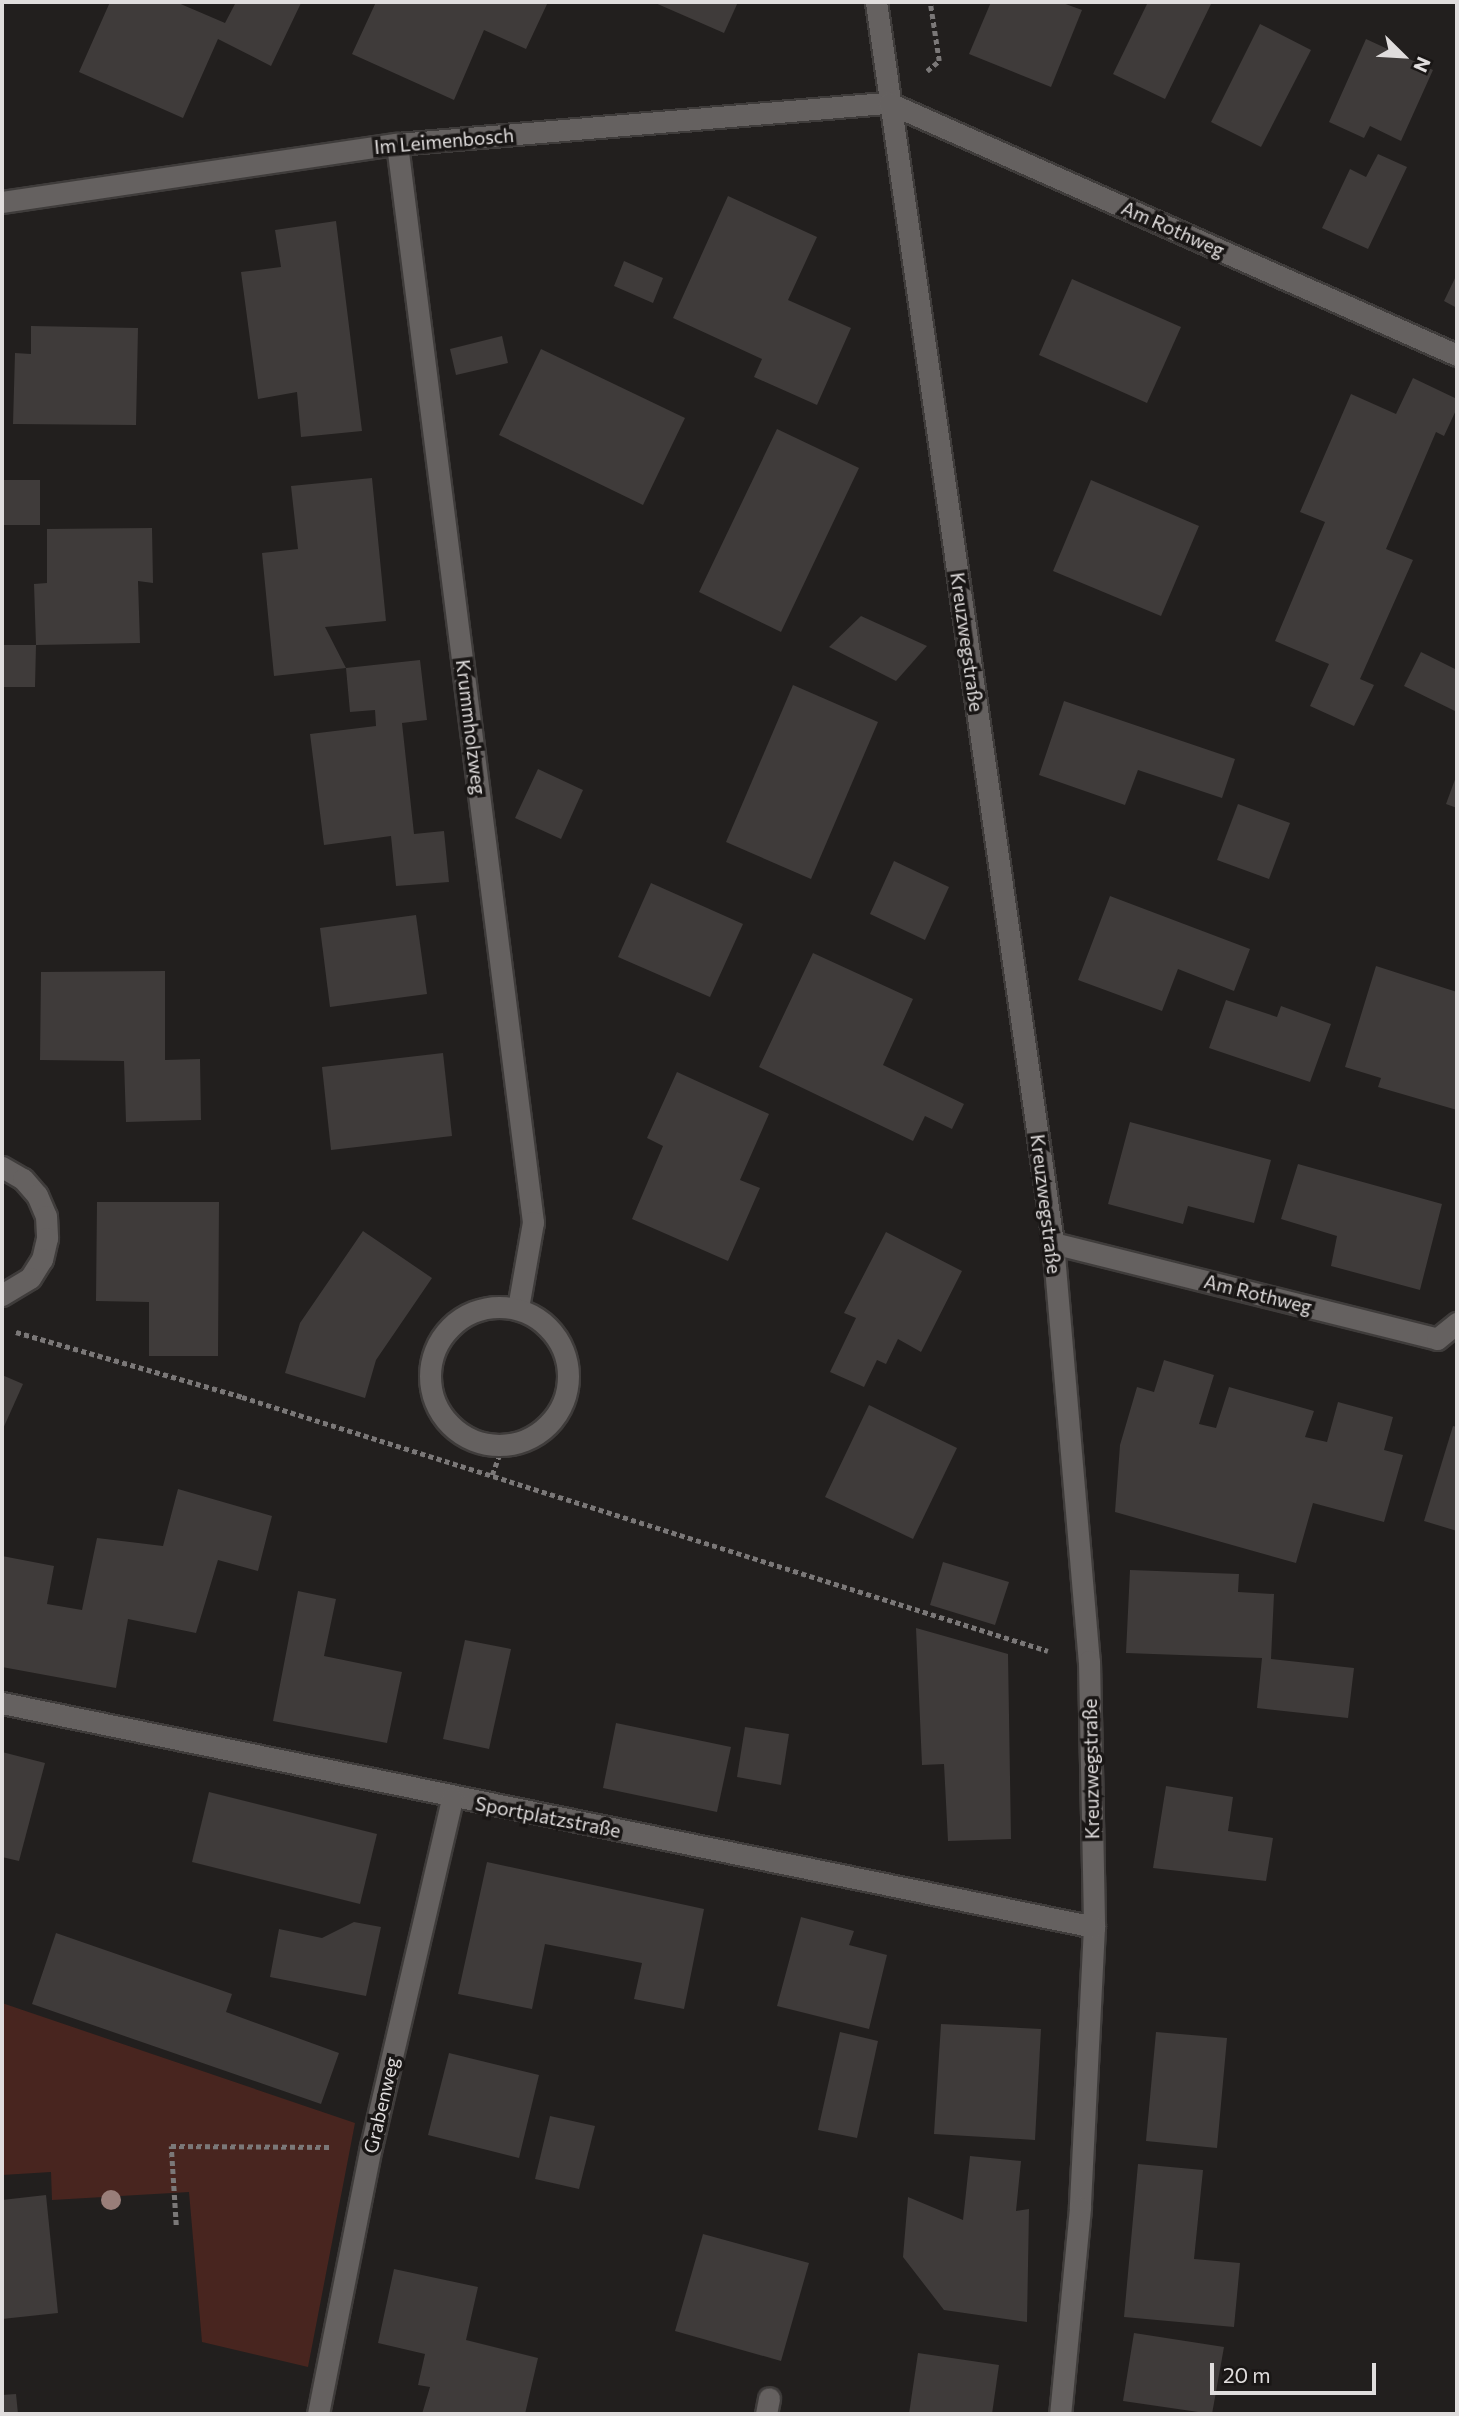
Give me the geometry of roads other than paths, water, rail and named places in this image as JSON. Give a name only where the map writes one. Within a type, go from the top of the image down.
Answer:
[{"type":"street","name":"Kreuzwegstraße","points":[[876,2],[1053,1243],[1089,1661],[1094,1927],[1080,2208],[1060,2414]]},
{"type":"street","name":"Im Leimenbosch","points":[[2,202],[397,144],[889,103]]},
{"type":"street","name":"Am Rothweg","points":[[889,103],[1457,355]]},
{"type":"street","name":"Krummholzweg","points":[[397,144],[533,1222],[518,1308]]},
{"type":"street","points":[[2,1167],[23,1179],[37,1195],[46,1216],[47,1238],[42,1259],[30,1278],[2,1295]]},
{"type":"street","name":"Am Rothweg","points":[[1053,1243],[1437,1339],[1457,1323]]},
{"type":"street","points":[[495,1306],[518,1308],[555,1334],[569,1377],[565,1399],[553,1420],[536,1435],[503,1444],[470,1439],[452,1426],[438,1408],[431,1363],[439,1342],[454,1324],[495,1306]]},
{"type":"street","name":"Sportplatzstraße","points":[[2,1703],[452,1798],[1094,1927]]},
{"type":"street","name":"Grabenweg","points":[[318,2414],[371,2147],[452,1798]]}]
